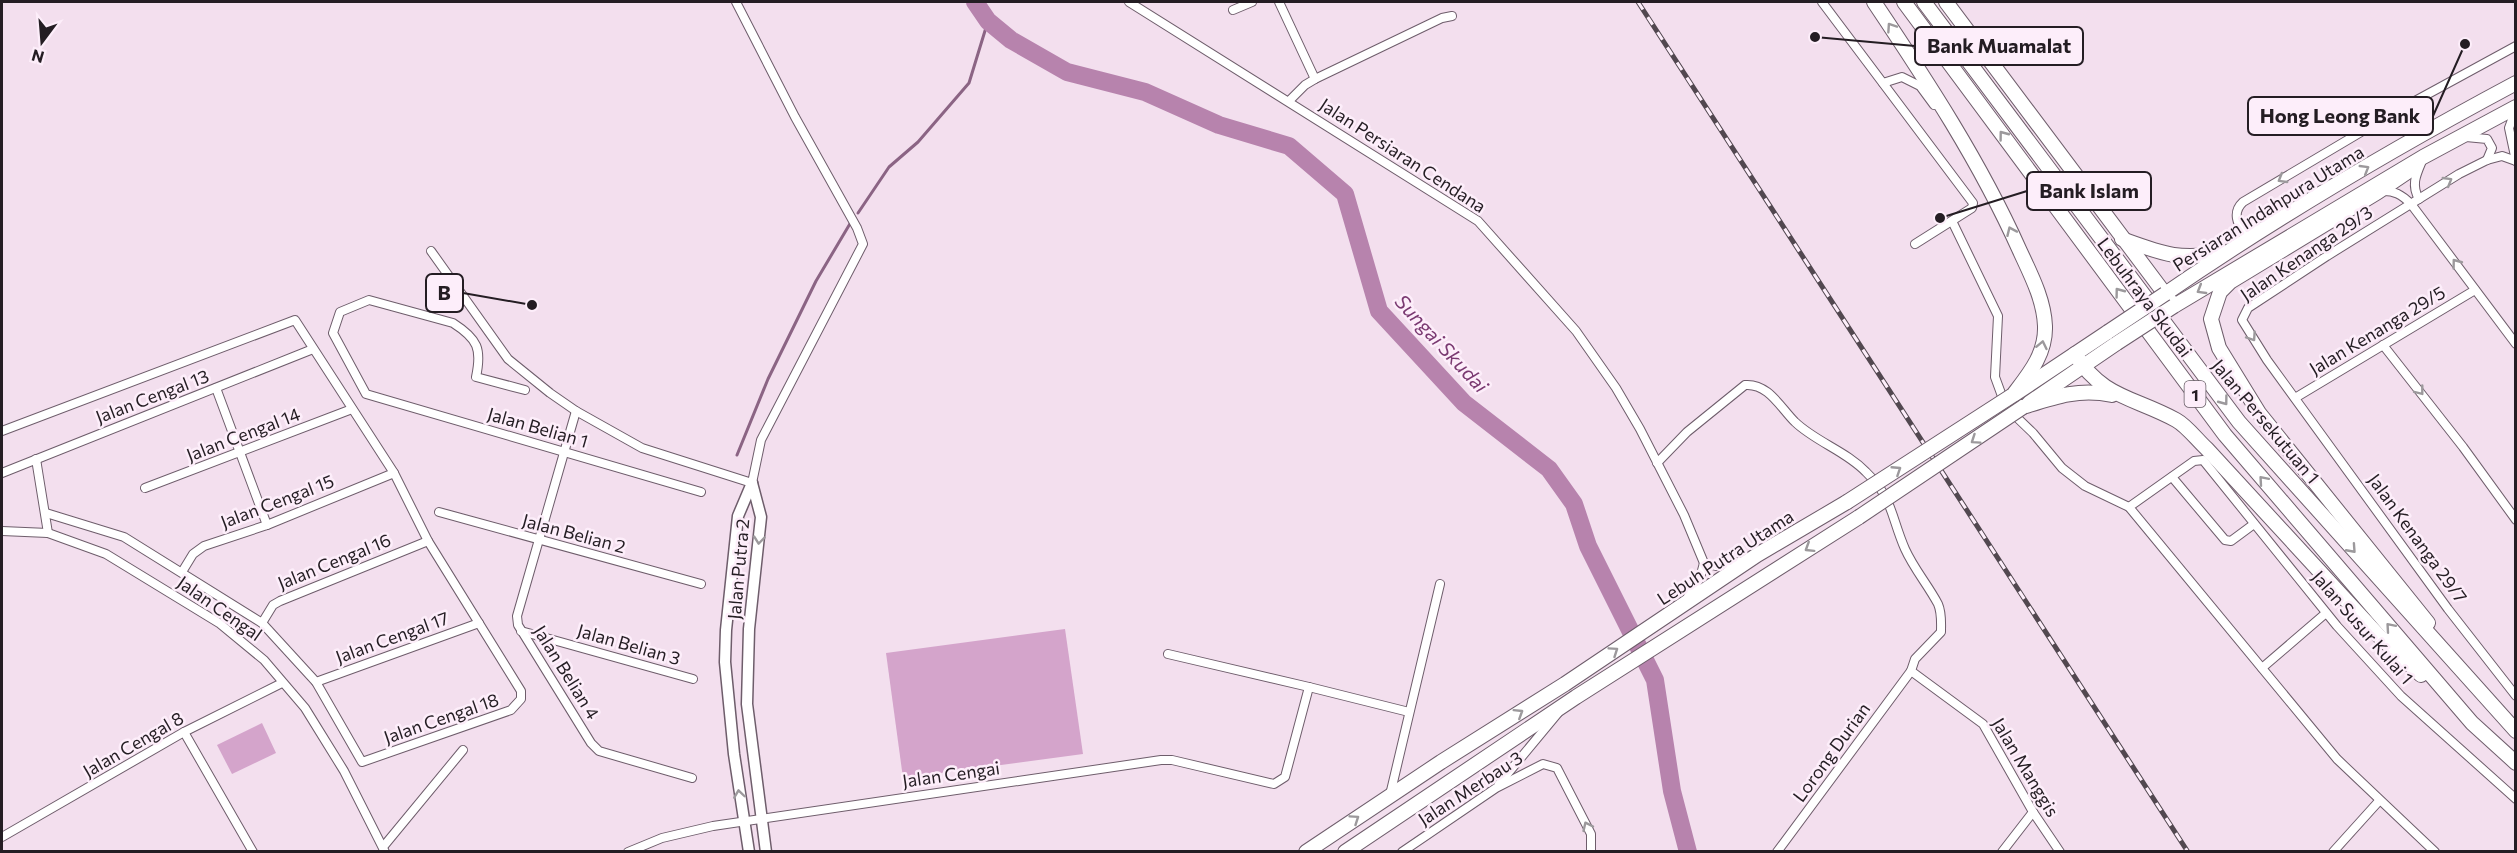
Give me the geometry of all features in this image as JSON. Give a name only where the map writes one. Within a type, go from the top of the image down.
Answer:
[{"type":"main road","points":[[1874,2],[1925,77],[1998,202],[2035,284],[2043,309],[2045,328],[2043,349],[2036,364],[2013,395]]},
{"type":"main road","name":"Lebuhraya Skudai","points":[[1904,2],[2225,435],[2472,723],[2516,763]]},
{"type":"main road","name":"Jalan Persekutuan 1","points":[[1924,2],[2239,422],[2491,706],[2516,731]]},
{"type":"main road","points":[[1946,2],[2174,306]]},
{"type":"main road","name":"Persiaran Indahpura Utama","points":[[2165,294],[2225,253],[2381,159],[2516,83]]},
{"type":"main road","name":"Persiaran Indahpura Utama","points":[[2174,306],[2418,160],[2516,108]]},
{"type":"main road","points":[[2418,160],[2409,171],[2378,192],[2230,282],[2214,303],[2211,319],[2219,348],[2259,413],[2391,573],[2491,706]]},
{"type":"main road","points":[[2122,239],[2168,256],[2194,258],[2225,253]]},
{"type":"main road","name":"Lebuh Putra Utama","points":[[1345,852],[1576,698],[1859,517],[2083,367],[2112,338],[2165,294]]},
{"type":"main road","name":"Lebuh Putra Utama","points":[[1306,852],[1565,684],[1757,555],[1847,502],[2075,354],[2174,306]]},
{"type":"main road","points":[[2075,354],[2083,367],[2105,388],[2178,421],[2234,489],[2380,637],[2472,723]]},
{"type":"main road","points":[[2023,407],[2064,393],[2094,391],[2128,399]]},
{"type":"street","points":[[431,251],[508,359],[576,411],[642,448],[752,483],[761,440],[862,244],[857,228],[795,117],[736,2]]},
{"type":"street","name":"Jalan Persiaran Cendana","points":[[1129,2],[1478,220],[1576,332],[1616,388],[1657,463],[1704,563]]},
{"type":"street","points":[[1233,10],[1252,2]]},
{"type":"street","points":[[1279,2],[1315,79]]},
{"type":"street","points":[[1822,2],[1973,203],[1972,208],[1915,244]]},
{"type":"street","points":[[1289,101],[1305,85],[1315,79],[1442,18],[1452,16]]},
{"type":"street","points":[[2247,241],[2236,217],[2237,209],[2243,202],[2393,113],[2516,46]]},
{"type":"street","points":[[1883,83],[1902,77],[1920,86],[1975,165]]},
{"type":"street","points":[[2487,160],[2502,156],[2516,161],[2510,128],[2516,108]]},
{"type":"street","points":[[2461,136],[2487,140],[2492,148],[2487,160]]},
{"type":"street","points":[[2415,202],[2414,182],[2418,160]]},
{"type":"street","name":"Jalan Kenanga 29/3","points":[[2295,398],[2243,324],[2245,311],[2327,256],[2487,160]]},
{"type":"street","points":[[2378,192],[2389,190],[2415,202],[2475,290],[2516,344]]},
{"type":"street","points":[[1952,221],[1998,316],[1995,377],[2006,407],[2033,433],[2062,468],[2085,486],[2129,507],[2337,759],[2434,852]]},
{"type":"street","name":"Jalan Kenanga 29/5","points":[[2295,398],[2475,290]]},
{"type":"street","name":"Jalan Belian 1","points":[[525,390],[476,377],[480,353],[463,329],[453,323],[369,300],[340,312],[333,333],[366,394],[701,492]]},
{"type":"street","points":[[2,431],[292,320],[299,323],[394,473],[428,541],[479,623]]},
{"type":"street","points":[[2384,345],[2516,520]]},
{"type":"street","name":"Jalan Cengal 13","points":[[2,472],[314,349]]},
{"type":"street","points":[[1657,463],[1687,432],[1745,384],[1755,384],[1761,387],[1807,432],[1864,470],[1880,486],[1891,505],[1904,546],[1919,577],[1939,606],[1941,632],[1916,659],[1911,671]]},
{"type":"street","points":[[216,388],[267,525]]},
{"type":"street","name":"Jalan Kenanga 29/7","points":[[2295,398],[2515,695]]},
{"type":"street","name":"Jalan Cengal 14","points":[[145,489],[352,409]]},
{"type":"street","name":"Jalan Belian 4","points":[[576,411],[517,616],[521,631],[591,742],[599,751],[692,778]]},
{"type":"street","points":[[2,531],[48,533],[36,459]]},
{"type":"street","name":"Jalan Susur Kulai 1","points":[[2172,477],[2194,461],[2203,460],[2234,489],[2254,524],[2326,613],[2401,696],[2516,799]]},
{"type":"street","name":"Jalan Cengal 15","points":[[182,572],[193,554],[204,546],[267,525],[394,473]]},
{"type":"street","points":[[2129,507],[2172,477],[2225,540],[2231,541],[2254,524]]},
{"type":"street","name":"Jalan Putra 2","points":[[752,483],[761,517],[749,628],[747,704],[760,820],[766,852]]},
{"type":"street","name":"Jalan Putra 2","points":[[749,852],[743,822],[728,688],[726,630],[738,516],[752,483]]},
{"type":"street","name":"Jalan Belian 2","points":[[440,512],[701,585]]},
{"type":"street","points":[[46,513],[124,537],[182,572],[262,623],[316,681]]},
{"type":"street","name":"Jalan Cengal","points":[[48,533],[106,554],[219,623],[264,660],[282,684],[305,708],[344,771],[384,849]]},
{"type":"street","name":"Jalan Cengal 16","points":[[262,623],[273,605],[280,601],[428,541]]},
{"type":"street","points":[[1677,609],[1694,590],[1704,563],[1716,566],[1729,565],[1757,555]]},
{"type":"street","points":[[1390,796],[1440,584]]},
{"type":"street","points":[[2262,668],[2326,613]]},
{"type":"street","name":"Jalan Cengal 17","points":[[316,681],[479,623]]},
{"type":"street","name":"Jalan Cengal 18","points":[[316,681],[359,760],[364,762],[511,710],[521,699],[521,691],[479,623]]},
{"type":"street","name":"Jalan Belian 3","points":[[521,631],[693,679]]},
{"type":"street","points":[[1168,654],[1409,712]]},
{"type":"street","name":"Jalan Manggis","points":[[1911,671],[1983,724],[2033,812],[2060,852]]},
{"type":"street","name":"Lorong Durian","points":[[1778,852],[1911,671]]},
{"type":"street","name":"Jalan Cengal 8","points":[[2,837],[184,732],[282,684]]},
{"type":"street","name":"Jalan Cengai","points":[[628,852],[662,838],[713,826],[1161,760],[1172,760],[1274,784],[1281,782],[1285,777],[1309,687]]},
{"type":"street","points":[[1496,788],[1564,706]]},
{"type":"street","points":[[184,732],[253,852]]},
{"type":"street","points":[[384,849],[463,750]]},
{"type":"street","name":"Jalan Merbau 3","points":[[1402,852],[1496,788],[1538,764],[1557,768],[1591,834],[1591,852]]},
{"type":"street","points":[[2333,852],[2379,801]]},
{"type":"street","points":[[2002,852],[2033,812]]},
{"type":"shaded area","points":[[1065,629],[1083,754],[903,778],[886,653]]},
{"type":"shaded area","points":[[262,723],[276,753],[232,774],[217,745]]},
{"type":"waterway","name":"Sungai Skudai","points":[[975,2],[988,21],[1011,40],[1067,72],[1145,92],[1219,125],[1289,146],[1345,194],[1379,311],[1464,403],[1549,469],[1574,504],[1588,546],[1655,680],[1672,791],[1688,852]]},
{"type":"waterway","points":[[858,213],[889,167],[918,142],[969,83],[988,21]]},
{"type":"waterway","points":[[737,455],[768,379],[816,281],[851,222]]},
{"type":"railway","points":[[1638,2],[2188,852]]},
{"type":"place","name":"Bank Muamalat","points":[[1815,37]]},
{"type":"place","name":"Hong Leong Bank","points":[[2465,44]]},
{"type":"place","name":"Bank Islam","points":[[1940,218]]},
{"type":"place","name":"B","points":[[532,305]]}]
